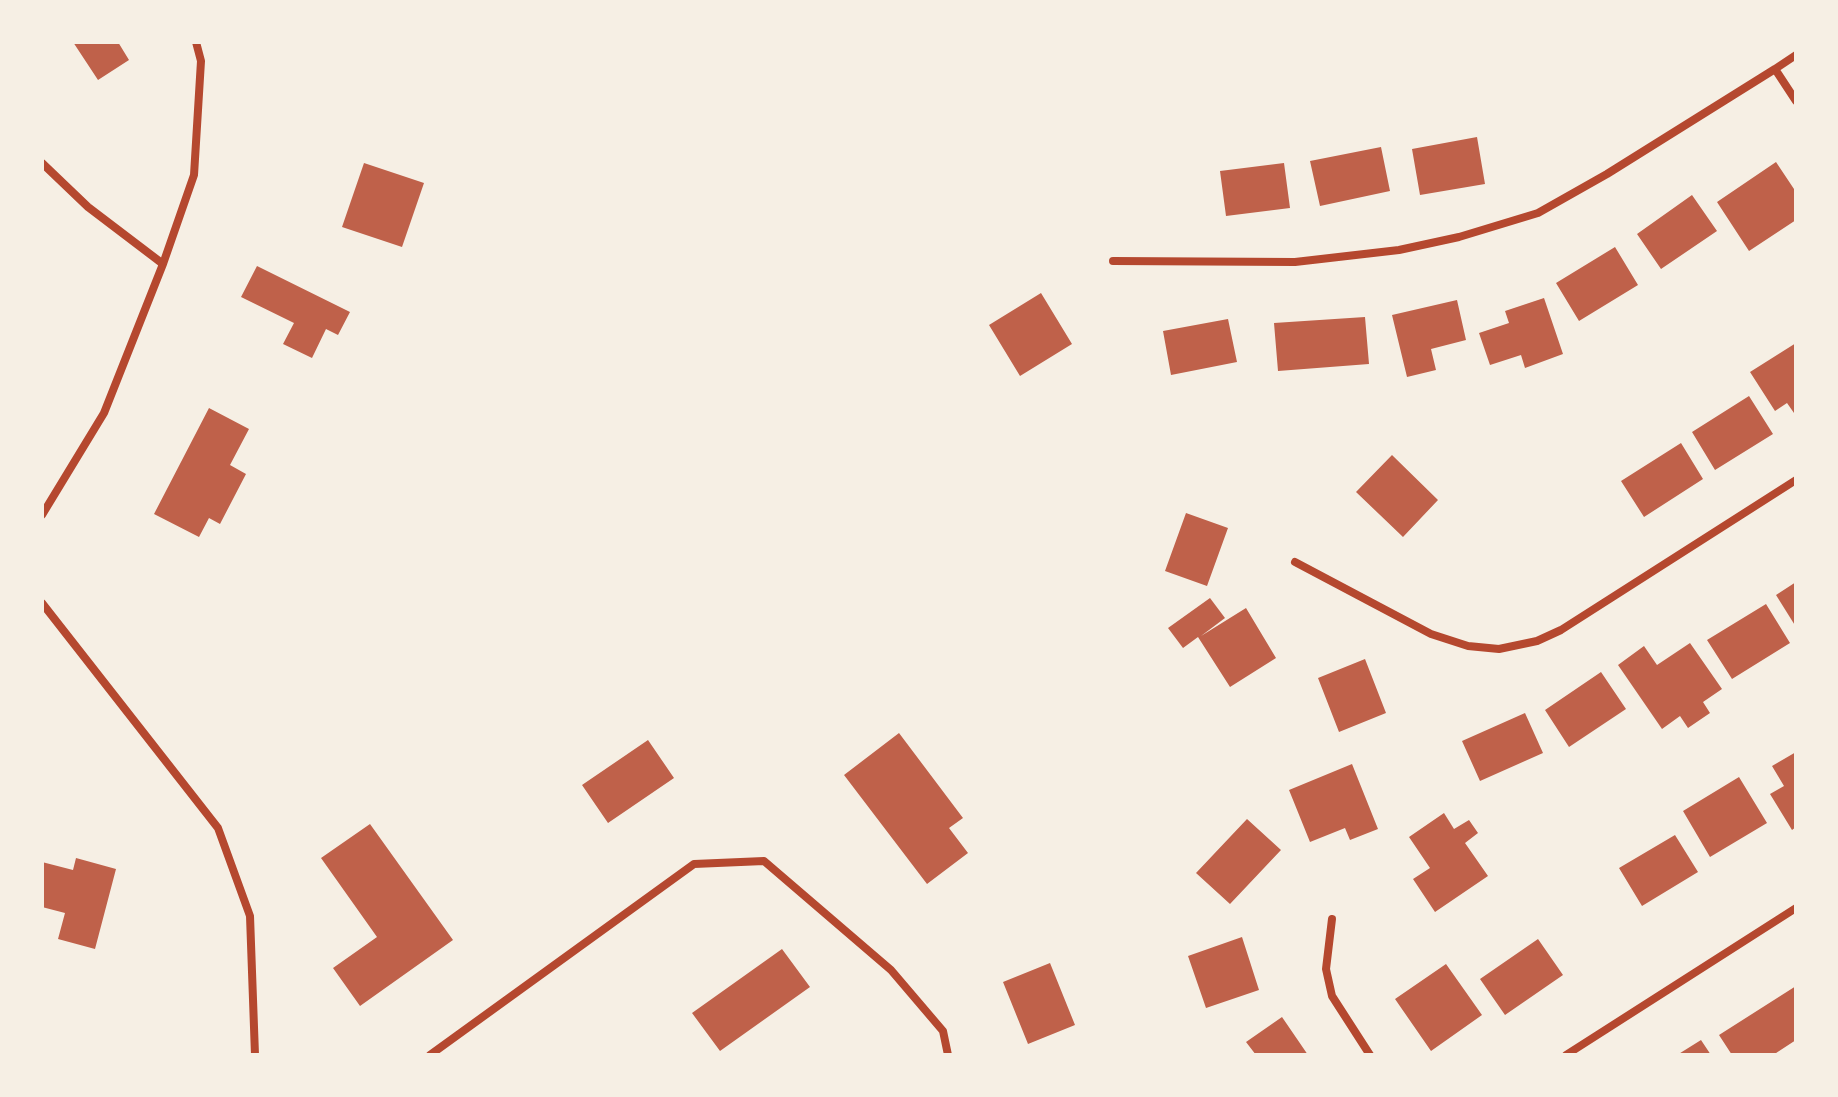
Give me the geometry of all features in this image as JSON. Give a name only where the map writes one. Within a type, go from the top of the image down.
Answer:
[{"type":"street","points":[[42,515],[104,413],[163,264],[194,175],[201,61],[196,42]]},
{"type":"street","points":[[1113,261],[1295,262],[1399,250],[1459,237],[1538,213],[1607,174],[1796,55]]},
{"type":"street","points":[[1775,69],[1796,101]]},
{"type":"street","points":[[42,163],[88,207],[163,264]]},
{"type":"street","points":[[1295,562],[1431,634],[1468,646],[1499,649],[1537,641],[1561,630],[1796,480]]},
{"type":"street","points":[[42,603],[218,828],[250,916],[255,1055]]},
{"type":"street","points":[[430,1055],[694,864],[764,861],[891,970],[943,1031],[948,1055]]},
{"type":"street","points":[[1566,1055],[1796,908]]},
{"type":"street","points":[[1332,919],[1326,969],[1332,996],[1370,1055]]},
{"type":"building","points":[[73,42],[118,42],[129,60],[98,80]]},
{"type":"building","points":[[1477,137],[1485,184],[1420,195],[1412,149]]},
{"type":"building","points":[[1381,147],[1390,191],[1320,206],[1310,161]]},
{"type":"building","points":[[1776,162],[1796,192],[1796,220],[1749,251],[1717,202]]},
{"type":"building","points":[[364,163],[424,183],[402,247],[342,227]]},
{"type":"building","points":[[1284,163],[1290,208],[1226,216],[1220,171]]},
{"type":"building","points":[[1692,195],[1717,231],[1661,269],[1637,234]]},
{"type":"building","points":[[1615,247],[1638,285],[1579,321],[1556,283]]},
{"type":"building","points":[[257,266],[350,312],[338,335],[326,329],[312,358],[283,344],[294,323],[241,297]]},
{"type":"building","points":[[1041,293],[1072,344],[1020,376],[989,325]]},
{"type":"building","points":[[1544,298],[1563,354],[1525,368],[1521,355],[1490,365],[1479,333],[1509,323],[1505,311]]},
{"type":"building","points":[[1457,300],[1466,340],[1431,349],[1436,370],[1407,377],[1392,315]]},
{"type":"building","points":[[1365,317],[1369,364],[1278,371],[1274,323]]},
{"type":"building","points":[[1228,319],[1237,362],[1171,375],[1163,331]]},
{"type":"building","points":[[1796,343],[1796,412],[1787,403],[1775,411],[1750,372]]},
{"type":"building","points":[[1749,396],[1773,434],[1715,470],[1692,432]]},
{"type":"building","points":[[209,408],[249,429],[230,465],[246,474],[220,524],[209,518],[199,537],[154,514]]},
{"type":"building","points":[[1681,443],[1703,479],[1644,517],[1621,481]]},
{"type":"building","points":[[1392,455],[1438,500],[1403,537],[1356,492]]},
{"type":"building","points":[[1186,513],[1228,528],[1207,586],[1165,571]]},
{"type":"building","points":[[1796,582],[1796,627],[1776,595]]},
{"type":"building","points":[[1210,598],[1225,618],[1201,636],[1246,608],[1276,658],[1230,687],[1198,637],[1183,648],[1168,628]]},
{"type":"building","points":[[1766,604],[1790,643],[1732,679],[1707,640]]},
{"type":"building","points":[[1690,643],[1722,689],[1703,702],[1710,713],[1688,728],[1680,716],[1662,729],[1618,665],[1644,646],[1657,665]]},
{"type":"building","points":[[1365,659],[1386,713],[1339,732],[1318,678]]},
{"type":"building","points":[[1601,672],[1626,709],[1569,747],[1545,710]]},
{"type":"building","points":[[1525,713],[1543,753],[1480,781],[1462,741]]},
{"type":"building","points":[[899,733],[963,818],[949,828],[968,853],[927,884],[844,775]]},
{"type":"building","points":[[648,740],[674,778],[608,823],[582,785]]},
{"type":"building","points":[[1796,752],[1796,827],[1792,830],[1770,794],[1784,786],[1772,766]]},
{"type":"building","points":[[1352,764],[1378,829],[1350,840],[1345,828],[1310,842],[1289,790]]},
{"type":"building","points":[[1739,777],[1767,823],[1710,857],[1683,811]]},
{"type":"building","points":[[1444,813],[1454,829],[1469,820],[1478,833],[1465,843],[1488,876],[1435,912],[1413,879],[1430,868],[1409,837]]},
{"type":"building","points":[[1247,819],[1281,850],[1230,904],[1196,873]]},
{"type":"building","points":[[370,824],[453,940],[360,1006],[333,968],[377,937],[321,858]]},
{"type":"building","points":[[1675,835],[1698,872],[1642,906],[1619,868]]},
{"type":"building","points":[[76,858],[116,869],[95,949],[58,939],[65,913],[42,907],[42,862],[73,870]]},
{"type":"building","points":[[1242,937],[1259,990],[1206,1008],[1188,956]]},
{"type":"building","points":[[1538,939],[1563,975],[1505,1015],[1480,979]]},
{"type":"building","points":[[782,949],[810,987],[720,1051],[692,1013]]},
{"type":"building","points":[[1050,963],[1075,1025],[1028,1044],[1003,982]]},
{"type":"building","points":[[1446,964],[1482,1015],[1431,1051],[1395,999]]},
{"type":"building","points":[[1796,986],[1796,1040],[1773,1055],[1732,1055],[1719,1035]]},
{"type":"building","points":[[1282,1017],[1308,1055],[1256,1055],[1246,1042]]},
{"type":"building","points":[[1701,1040],[1711,1055],[1677,1055]]}]
